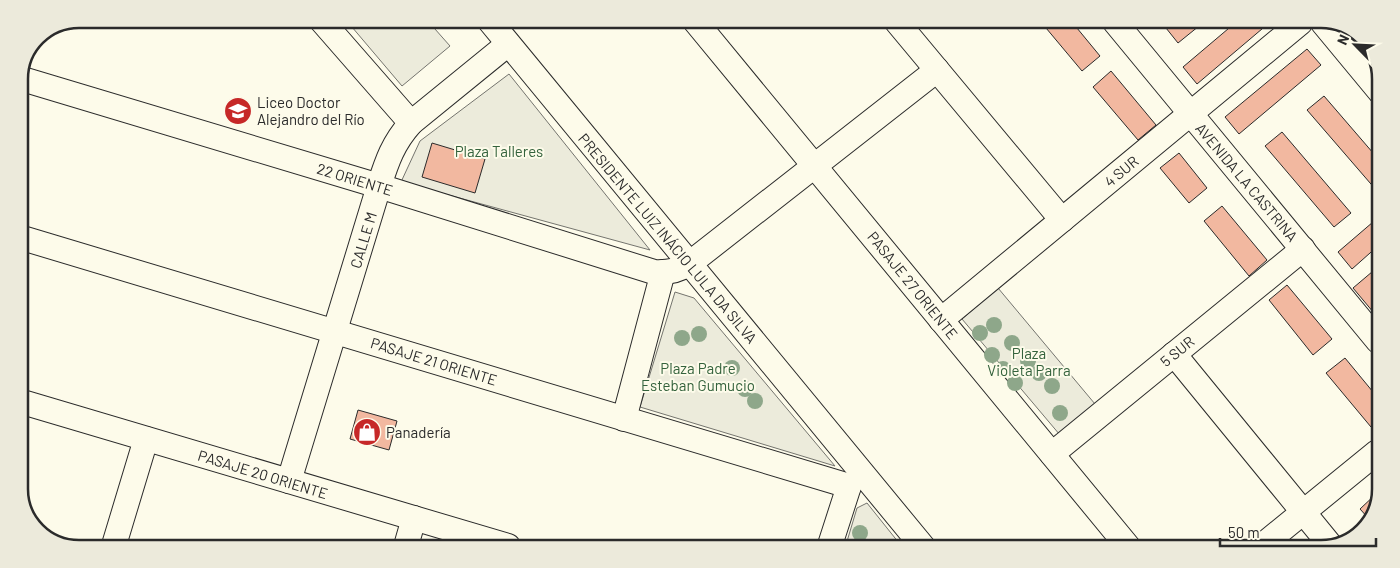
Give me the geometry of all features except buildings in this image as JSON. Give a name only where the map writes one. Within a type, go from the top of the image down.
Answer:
[{"type":"street","points":[[328,28],[411,123]]},
{"type":"street","name":"PRESIDENTE LUIZ INÁCIO LULA DA SILVA","points":[[495,28],[689,264],[856,480],[916,540]]},
{"type":"street","name":"PASAJE 27 ORIENTE","points":[[702,28],[1123,540]]},
{"type":"street","points":[[903,28],[1062,220]]},
{"type":"street","name":"AVENIDA LA CASTRINA","points":[[1121,28],[1372,334]]},
{"type":"street","name":"4 SUR","points":[[941,320],[1294,28]]},
{"type":"street","points":[[1327,28],[1372,82]]},
{"type":"street","name":"CALLE M","points":[[288,481],[390,153],[411,123],[508,44]]},
{"type":"street","points":[[689,264],[937,70]]},
{"type":"street","name":"22 ORIENTE","points":[[28,81],[379,186],[654,272],[680,269],[689,264]]},
{"type":"street","name":"PASAJE 21 ORIENTE","points":[[28,239],[624,418],[856,480]]},
{"type":"street","name":"5 SUR","points":[[1052,454],[1303,249]]},
{"type":"street","points":[[624,418],[663,272]]},
{"type":"street","points":[[1174,354],[1326,540]]},
{"type":"street","name":"PASAJE 20 ORIENTE","points":[[28,404],[488,540]]},
{"type":"street","points":[[115,540],[146,438]]},
{"type":"street","points":[[1269,540],[1372,456]]},
{"type":"street","points":[[832,540],[856,480]]},
{"type":"street","points":[[408,540],[414,518]]},
{"type":"green space","points":[[353,28],[434,28],[450,46],[402,86]]},
{"type":"green space","name":"Plaza Talleres","points":[[509,74],[650,250],[401,182],[420,141]]},
{"type":"green space","name":"Plaza Violeta Parra","points":[[998,288],[1095,404],[1060,435],[962,319]]},
{"type":"green space","name":"Plaza Padre Esteban Gumucio","points":[[675,292],[694,298],[835,466],[640,407]]},
{"type":"green space","points":[[867,503],[897,540],[847,540],[857,508]]},
{"type":"place","name":"Liceo Doctor Alejandro del Río","points":[[238,111]]},
{"type":"place","name":"Panadería","points":[[367,432]]}]
